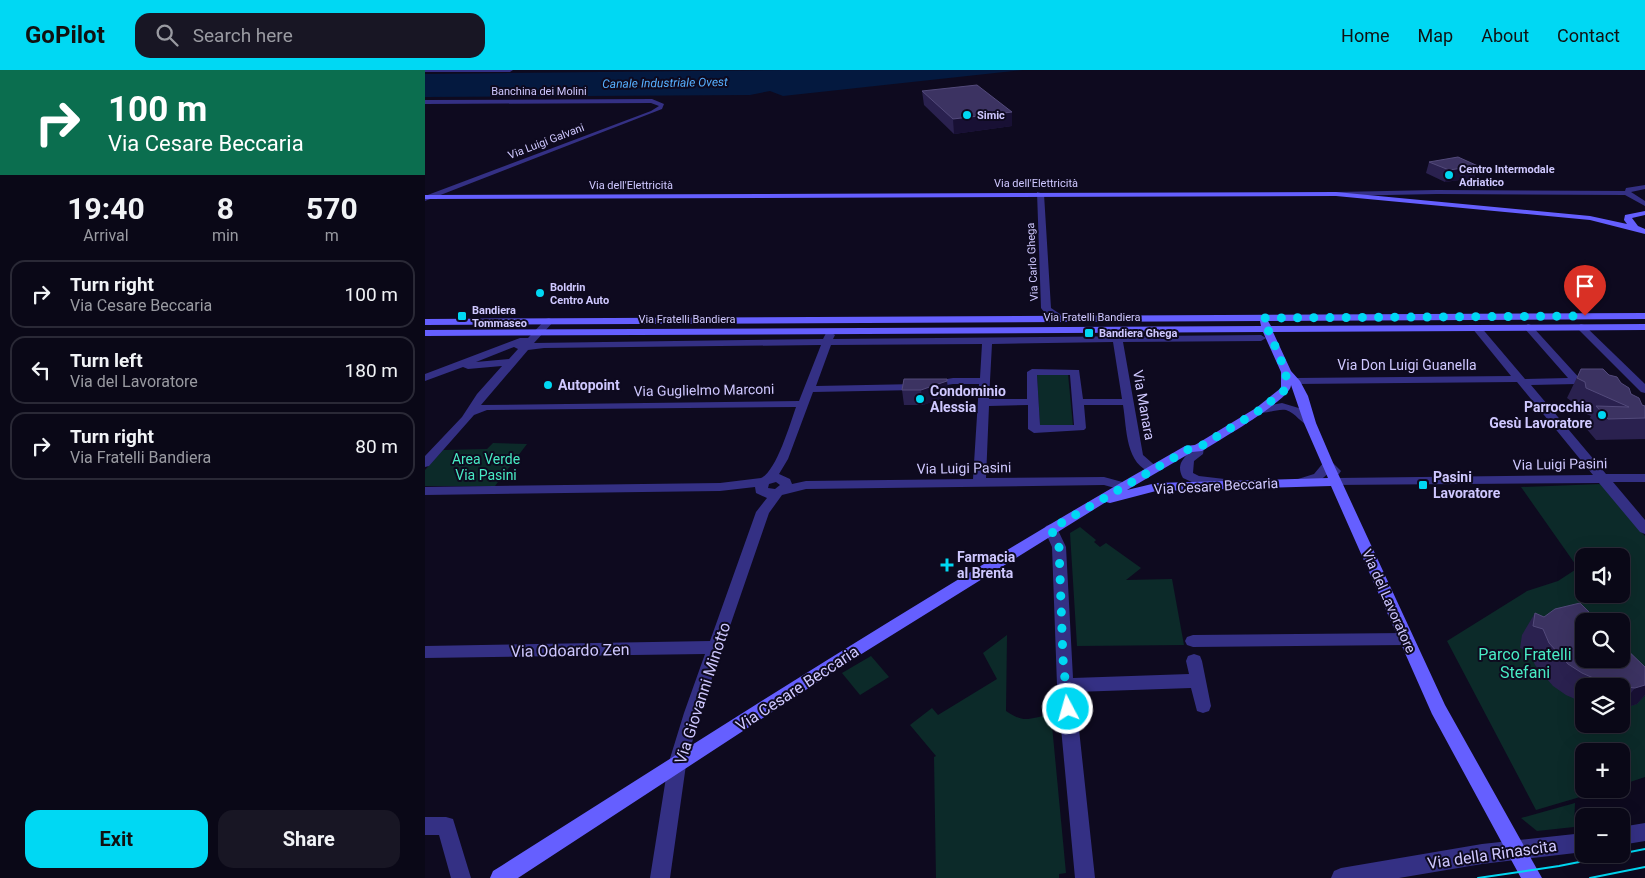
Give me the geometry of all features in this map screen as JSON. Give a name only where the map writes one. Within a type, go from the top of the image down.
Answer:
[{"type":"street","points":[[425,70],[510,70]]},
{"type":"street","name":"Banchina dei Molini","points":[[425,102],[654,101]]},
{"type":"street","name":"Via Luigi Galvani","points":[[426,198],[653,112],[662,105],[654,101]]},
{"type":"street","name":"Via dell'Elettricità","points":[[426,198],[1437,192],[1627,193],[1627,191],[1645,187]]},
{"type":"street","points":[[1590,218],[1628,217],[1642,213],[1641,202],[1627,193]]},
{"type":"street","name":"Via Carlo Ghega","points":[[1041,194],[1046,308],[1050,313],[1063,320]]},
{"type":"street","points":[[1336,194],[1590,218],[1645,232]]},
{"type":"street","points":[[1628,217],[1630,224],[1635,228]]},
{"type":"street","name":"Via Fratelli Bandiera","points":[[425,322],[1645,316]]},
{"type":"street","name":"Via del Lavoratore","points":[[1263,318],[1286,372],[1295,381],[1302,396],[1310,423],[1328,465],[1442,717],[1532,878]]},
{"type":"street","points":[[425,378],[520,346],[537,334],[549,321]]},
{"type":"street","name":"Via Don Luigi Guanella","points":[[1295,381],[1582,381],[1528,327]]},
{"type":"street","points":[[1581,327],[1640,380],[1645,390]]},
{"type":"street","name":"Via Fratelli Bandiera","points":[[520,346],[544,344],[659,345],[829,336],[1267,329],[1645,327]]},
{"type":"street","points":[[1477,328],[1645,530]]},
{"type":"street","name":"Via Fratelli Bandiera","points":[[425,333],[829,336],[987,340],[1261,338]]},
{"type":"street","points":[[803,404],[829,336]]},
{"type":"street","name":"Via Manara","points":[[1117,339],[1137,455],[1143,463],[1153,469]]},
{"type":"street","points":[[979,483],[987,340]]},
{"type":"street","points":[[482,403],[512,362],[520,346]]},
{"type":"street","points":[[473,363],[499,365],[512,362]]},
{"type":"street","points":[[1032,372],[1075,372],[1080,428],[1034,429],[1033,402],[1032,372]]},
{"type":"street","name":"Via Cesare Beccaria","points":[[500,878],[966,580],[1122,486],[1189,449],[1198,448],[1260,410],[1286,389],[1286,372]]},
{"type":"street","points":[[1616,381],[1640,380]]},
{"type":"street","points":[[810,389],[917,388],[953,381],[984,381]]},
{"type":"street","points":[[983,403],[1033,402]]},
{"type":"street","points":[[1077,402],[1128,402]]},
{"type":"street","name":"Via Guglielmo Marconi","points":[[425,463],[470,413],[482,403],[803,404]]},
{"type":"street","name":"Via Giovanni Minotto","points":[[659,878],[677,765],[692,713],[803,404]]},
{"type":"street","name":"Via Cesare Beccaria","points":[[1260,410],[1283,405],[1295,408],[1310,423]]},
{"type":"street","points":[[1198,448],[1197,454],[1188,459],[1185,467],[1187,475],[1196,480],[1229,483]]},
{"type":"street","points":[[1303,482],[1318,477],[1328,465]]},
{"type":"street","name":"Via Luigi Pasini","points":[[1328,465],[1342,476],[1355,481]]},
{"type":"street","name":"Via Luigi Pasini","points":[[1336,482],[1645,478]]},
{"type":"street","name":"Via Luigi Pasini","points":[[425,491],[1104,481],[1122,486]]},
{"type":"street","name":"Via Cesare Beccaria","points":[[1098,502],[1156,487],[1204,486],[1229,483],[1336,482]]},
{"type":"street","points":[[1051,529],[1059,547],[1065,685],[1085,878]]},
{"type":"street","points":[[1193,642],[1406,639]]},
{"type":"street","name":"Via Odoardo Zen","points":[[425,652],[716,647]]},
{"type":"street","points":[[1195,661],[1203,706]]},
{"type":"street","points":[[1065,685],[1198,681]]},
{"type":"street","points":[[425,826],[446,826],[461,878]]},
{"type":"street","points":[[1630,834],[1645,832]]},
{"type":"street","name":"Via della Rinascita","points":[[1341,878],[1515,850],[1575,843]]},
{"type":"green space","points":[[1068,374],[1073,426],[1040,426],[1037,375]]},
{"type":"green space","name":"Area Verde Via Pasini","points":[[493,443],[527,444],[495,486],[425,486],[425,470],[443,450],[487,449]]},
{"type":"green space","name":"Parco Fratelli Stefani","points":[[1601,484],[1645,536],[1645,777],[1630,782],[1630,743],[1575,743],[1575,798],[1577,798],[1536,810],[1447,641],[1527,591],[1558,581],[1575,570],[1575,603],[1630,603],[1630,548],[1575,548],[1575,564],[1521,487]]},
{"type":"green space","points":[[1080,527],[1096,540],[1094,542],[1100,547],[1106,543],[1141,568],[1126,580],[1172,579],[1184,645],[1077,646],[1070,533]]},
{"type":"green space","points":[[1007,635],[1006,711],[1023,719],[1051,715],[1066,873],[1059,874],[1059,878],[936,878],[934,757],[936,756],[910,725],[932,708],[938,715],[997,679],[983,653]]},
{"type":"green space","points":[[871,656],[889,677],[860,695],[842,673]]},
{"type":"green space","points":[[1575,803],[1574,827],[1537,831],[1521,818]]},
{"type":"water","name":"Canale Industriale Ovest","points":[[784,70],[1023,70],[783,96],[770,91],[750,95],[425,97],[425,74]]},
{"type":"building","points":[[977,85],[1012,112],[953,119],[922,91]]},
{"type":"building","points":[[1458,157],[1478,166],[1449,170],[1429,162]]},
{"type":"building","points":[[1581,369],[1603,369],[1609,375],[1617,377],[1621,383],[1629,388],[1631,394],[1639,398],[1642,405],[1645,406],[1645,418],[1608,419],[1596,406],[1629,407],[1586,388],[1585,382],[1577,378]]},
{"type":"building","points":[[904,379],[947,379],[947,381],[921,390],[902,390]]},
{"type":"building","points":[[1580,603],[1590,613],[1575,613],[1575,668],[1630,668],[1630,653],[1645,667],[1645,685],[1630,687],[1630,678],[1593,678],[1582,673],[1568,664],[1549,643],[1543,629],[1533,626],[1535,613],[1544,617],[1555,609]]},
{"type":"tram line","points":[[1478,878],[1559,866],[1645,849]]},
{"type":"tram line","points":[[1590,878],[1645,867]]},
{"type":"place","name":"Simic","points":[[967,115]]},
{"type":"place","name":"Centro Intermodale Adriatico","points":[[1449,175]]},
{"type":"place","name":"Boldrin Centro Auto","points":[[540,293]]},
{"type":"place","name":"Bandiera Tommaseo","points":[[462,316]]},
{"type":"place","name":"Bandiera Ghega","points":[[1089,333]]},
{"type":"place","name":"Autopoint","points":[[548,385]]},
{"type":"place","name":"Condominio Alessia","points":[[920,399]]},
{"type":"place","name":"Parrocchia Gesù Lavoratore","points":[[1602,415]]},
{"type":"place","name":"Pasini Lavoratore","points":[[1423,485]]},
{"type":"place","name":"Farmacia al Brenta","points":[[947,565]]},
{"type":"route","points":[[1068,709],[1063,659],[1059,547],[1051,529],[1122,486],[1189,449],[1198,448],[1260,410],[1286,389],[1286,372],[1263,318],[1585,316]]}]
